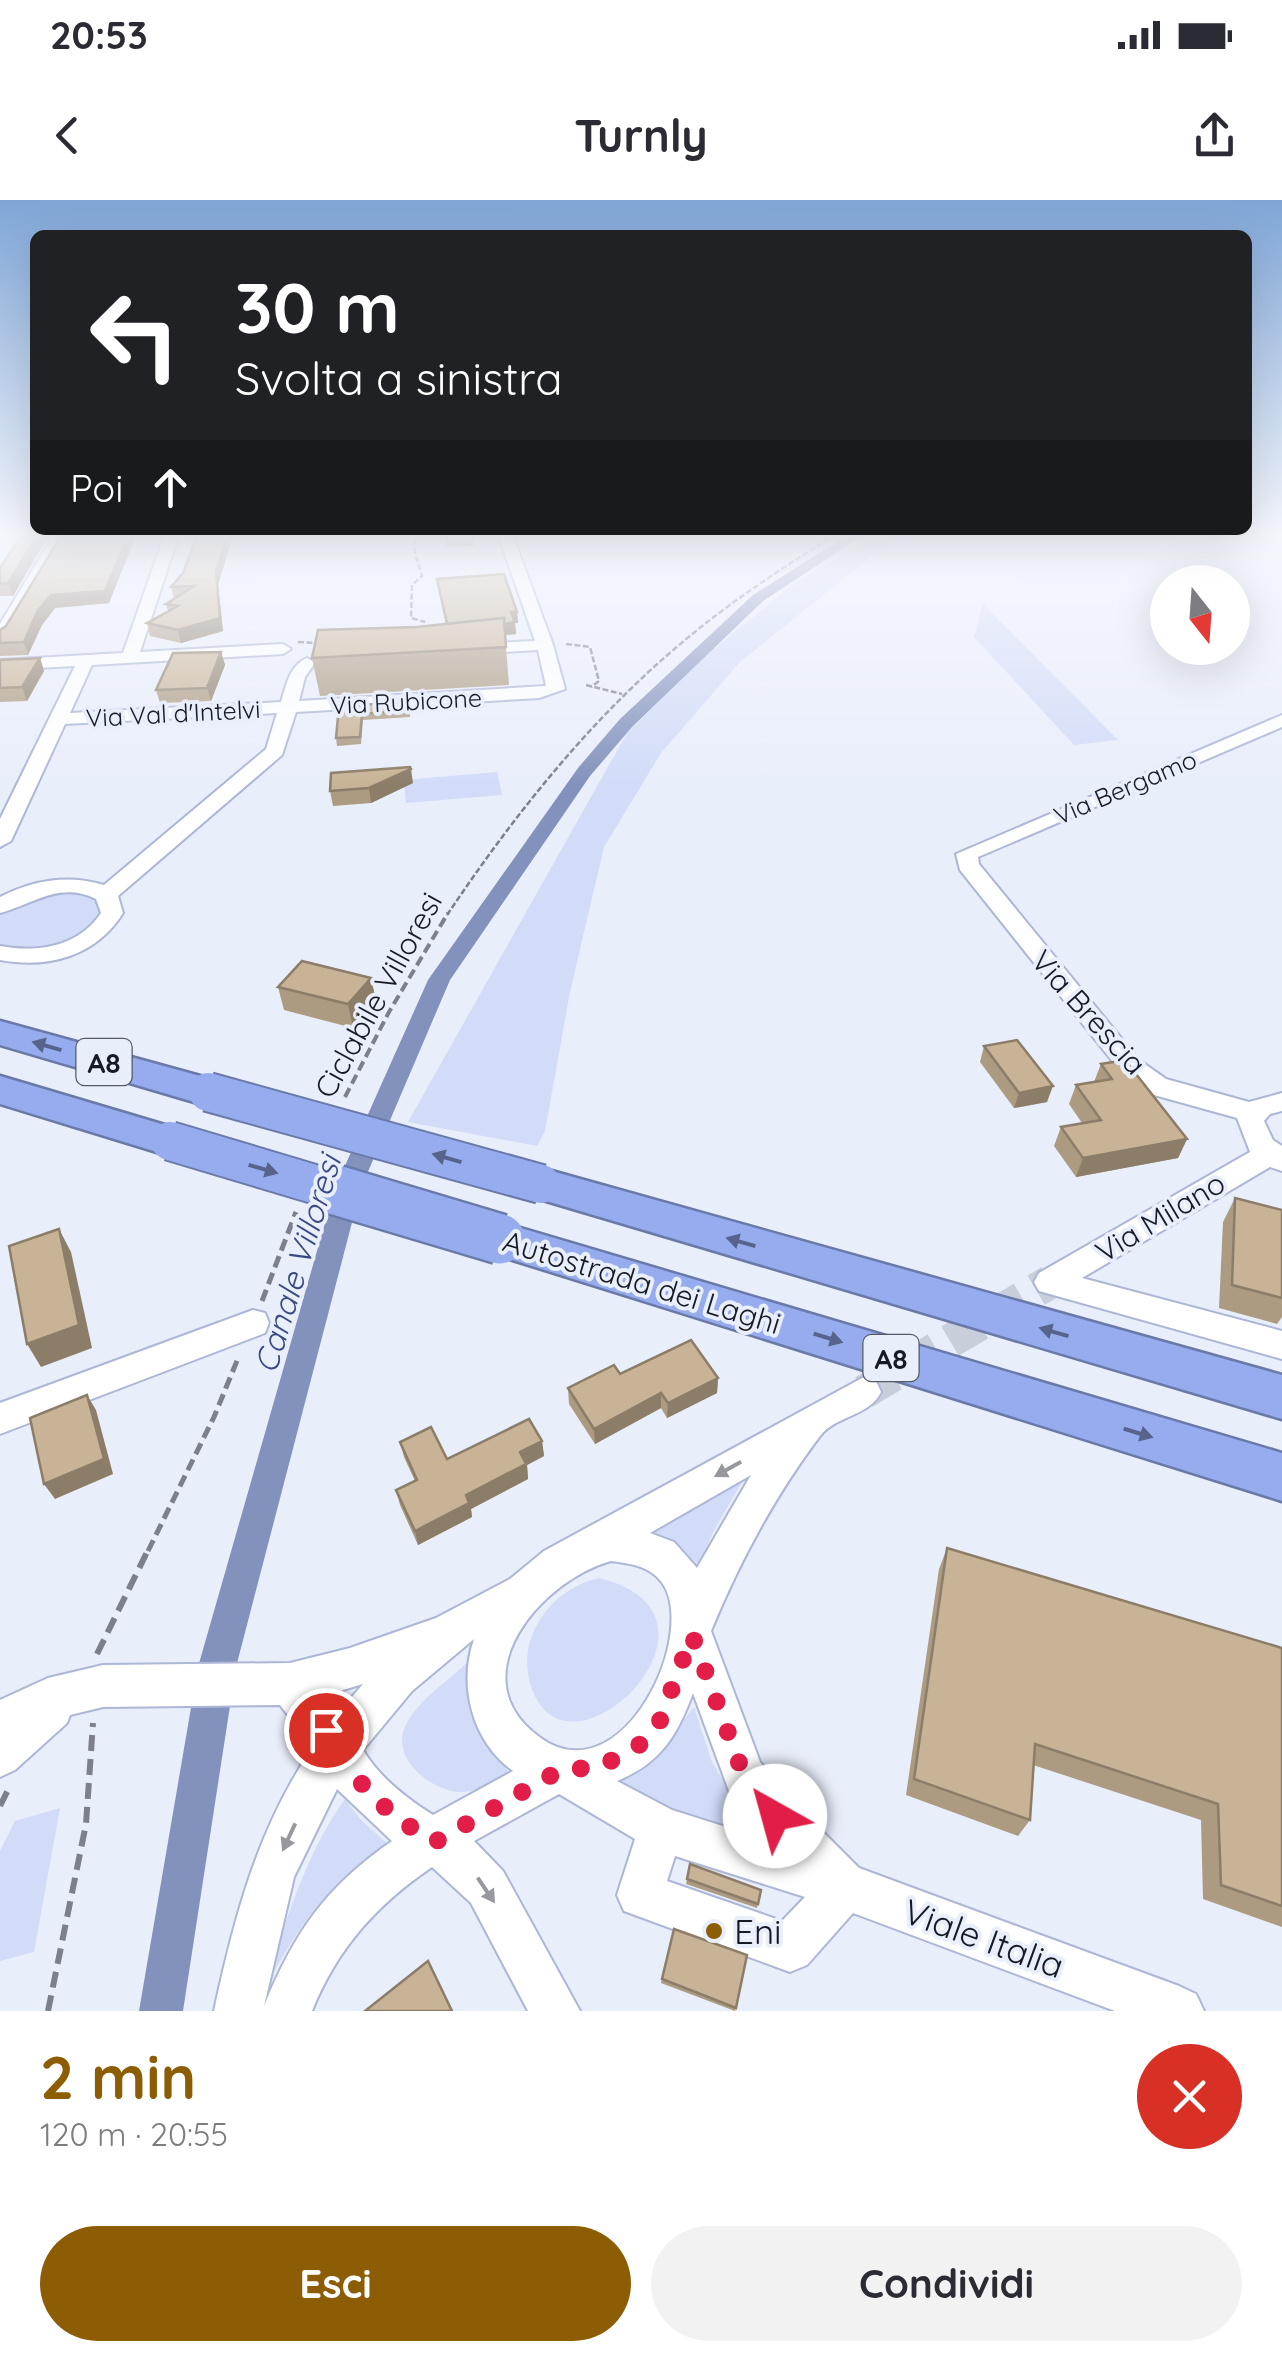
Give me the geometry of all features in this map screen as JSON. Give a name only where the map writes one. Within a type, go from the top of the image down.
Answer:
[{"type":"highway","name":"A8","points":[[0,1033],[1282,1397]]},
{"type":"highway","name":"Autostrada dei Laghi","points":[[0,1090],[1282,1477]]},
{"type":"street","points":[[0,637],[13,616]]},
{"type":"street","points":[[0,665],[130,656],[144,616]]},
{"type":"street","points":[[535,616],[546,646]]},
{"type":"street","name":"Via Rubicone","points":[[130,656],[253,651],[306,656],[288,708],[539,694],[556,689],[546,646],[427,653],[425,622]]},
{"type":"street","points":[[0,841],[88,658]]},
{"type":"street","points":[[0,906],[47,887],[99,892],[129,874],[270,756],[280,742],[288,708]]},
{"type":"street","name":"Via Val d'Intelvi","points":[[58,718],[288,708]]},
{"type":"street","name":"Via Bergamo","points":[[968,854],[1282,720]]},
{"type":"street","name":"Via Brescia","points":[[968,854],[968,865],[1130,1066],[1157,1086],[1253,1113]]},
{"type":"street","points":[[1,955],[42,956],[81,944],[107,924],[112,913],[99,892]]},
{"type":"street","points":[[1276,1158],[1254,1137],[1250,1120],[1261,1106],[1282,1102]]},
{"type":"street","name":"Via Milano","points":[[1276,1158],[1211,1185],[1050,1282],[1282,1345]]},
{"type":"street","points":[[0,1419],[252,1324]]},
{"type":"street","points":[[0,1722],[48,1698],[92,1690],[290,1684],[369,1662],[458,1627],[524,1592],[586,1548],[864,1392]]},
{"type":"street","points":[[524,1592],[495,1631],[488,1653],[488,1702],[499,1726],[529,1756],[562,1769],[598,1768],[638,1746],[658,1726],[724,1546],[814,1422]]},
{"type":"street","points":[[586,1548],[624,1543],[655,1553],[681,1578],[690,1600],[693,1630]]},
{"type":"street","points":[[239,2011],[252,1944],[272,1874],[307,1799],[393,1685],[458,1627]]},
{"type":"street","name":"Viale Italia","points":[[693,1630],[744,1776],[775,1816],[845,1887]]},
{"type":"street","points":[[290,1684],[326,1730],[356,1780],[374,1798],[459,1858],[486,1887],[555,2011]]},
{"type":"street","points":[[0,1755],[92,1690]]},
{"type":"street","points":[[286,2011],[304,1968],[340,1914],[378,1878],[562,1769]]},
{"type":"street","name":"Viale Italia","points":[[562,1769],[624,1814],[661,1829],[757,1863],[845,1887],[1179,2011]]},
{"type":"street","points":[[661,1829],[640,1896],[790,1948],[845,1887]]},
{"type":"path","points":[[411,616],[425,622]]},
{"type":"path","name":"Ciclabile Villoresi","points":[[341,1104],[423,952],[481,862],[578,739],[622,694],[716,616]]},
{"type":"path","points":[[546,646],[590,646],[598,681],[588,686],[622,694]]},
{"type":"path","points":[[48,2011],[86,1824],[92,1690],[214,1418],[299,1204]]},
{"type":"shaded area","points":[[755,616],[798,616],[740,662],[661,753],[604,847],[570,992],[545,1131],[537,1146],[408,1122],[627,733],[704,657]]},
{"type":"shaded area","points":[[980,616],[994,616],[1118,740],[1074,745],[974,637]]},
{"type":"shaded area","points":[[497,772],[502,795],[406,803],[404,780]]},
{"type":"shaded area","points":[[53,891],[81,892],[96,898],[101,913],[80,936],[55,947],[0,947],[0,913]]},
{"type":"shaded area","points":[[743,1480],[712,1534],[697,1573],[647,1535]]},
{"type":"shaded area","points":[[599,1578],[641,1597],[657,1625],[655,1655],[638,1685],[612,1708],[582,1721],[555,1717],[534,1694],[528,1675],[531,1638],[550,1606],[581,1584]]},
{"type":"shaded area","points":[[471,1659],[483,1732],[509,1773],[478,1789],[458,1792],[436,1785],[415,1770],[403,1750],[402,1739],[417,1708]]},
{"type":"shaded area","points":[[694,1707],[712,1762],[761,1842],[610,1787],[663,1746]]},
{"type":"shaded area","points":[[345,1799],[392,1848],[370,1859],[332,1889],[301,1927],[263,1991],[307,1867]]},
{"type":"shaded area","points":[[60,1808],[34,1952],[0,1961],[0,1851],[15,1821]]},
{"type":"building","points":[[12,616],[35,616],[24,642],[0,643],[0,630]]},
{"type":"building","points":[[161,616],[220,618],[178,630],[147,623]]},
{"type":"building","points":[[445,616],[512,616],[515,622],[504,624],[504,618],[447,624]]},
{"type":"building","points":[[504,618],[506,647],[312,658],[318,630],[416,627]]},
{"type":"building","points":[[221,652],[207,688],[156,690],[173,653]]},
{"type":"building","points":[[40,658],[22,687],[0,688],[0,660]]},
{"type":"building","points":[[409,702],[409,710],[362,714],[360,737],[336,738],[339,706]]},
{"type":"building","points":[[410,767],[369,788],[330,791],[331,773]]},
{"type":"building","points":[[302,961],[371,978],[348,1004],[278,987]]},
{"type":"building","points":[[1017,1040],[1053,1086],[1019,1093],[984,1046]]},
{"type":"building","points":[[1125,1060],[1187,1139],[1083,1158],[1061,1127],[1101,1120],[1076,1085],[1112,1079],[1101,1064]]},
{"type":"building","points":[[1235,1198],[1282,1210],[1282,1298],[1232,1285]]},
{"type":"building","points":[[59,1229],[79,1325],[27,1344],[9,1246]]},
{"type":"building","points":[[691,1340],[718,1378],[668,1403],[661,1393],[594,1429],[568,1388],[614,1365],[620,1374]]},
{"type":"building","points":[[87,1395],[104,1459],[44,1484],[30,1418]]},
{"type":"building","points":[[529,1419],[542,1441],[520,1452],[526,1464],[466,1495],[469,1503],[415,1531],[396,1490],[417,1480],[400,1442],[431,1427],[447,1459]]},
{"type":"building","points":[[947,1548],[1282,1648],[1282,1906],[1221,1885],[1218,1804],[1035,1744],[1030,1820],[914,1779]]},
{"type":"building","points":[[690,1864],[761,1890],[758,1904],[687,1879]]},
{"type":"building","points":[[674,1929],[747,1955],[736,2008],[662,1979]]},
{"type":"building","points":[[428,1961],[452,2011],[365,2011]]},
{"type":"waterway","name":"Canale Villoresi","points":[[161,2011],[217,1667],[348,1188],[439,980],[584,772],[626,723],[740,616]]},
{"type":"tunnel","points":[[864,1392],[1050,1282]]},
{"type":"place","name":"Eni","points":[[714,1931]]},
{"type":"route","points":[[326,1730],[356,1780],[394,1816],[435,1842],[500,1801],[562,1769],[598,1768],[638,1746],[658,1726],[692,1635],[744,1776],[775,1816]]}]
